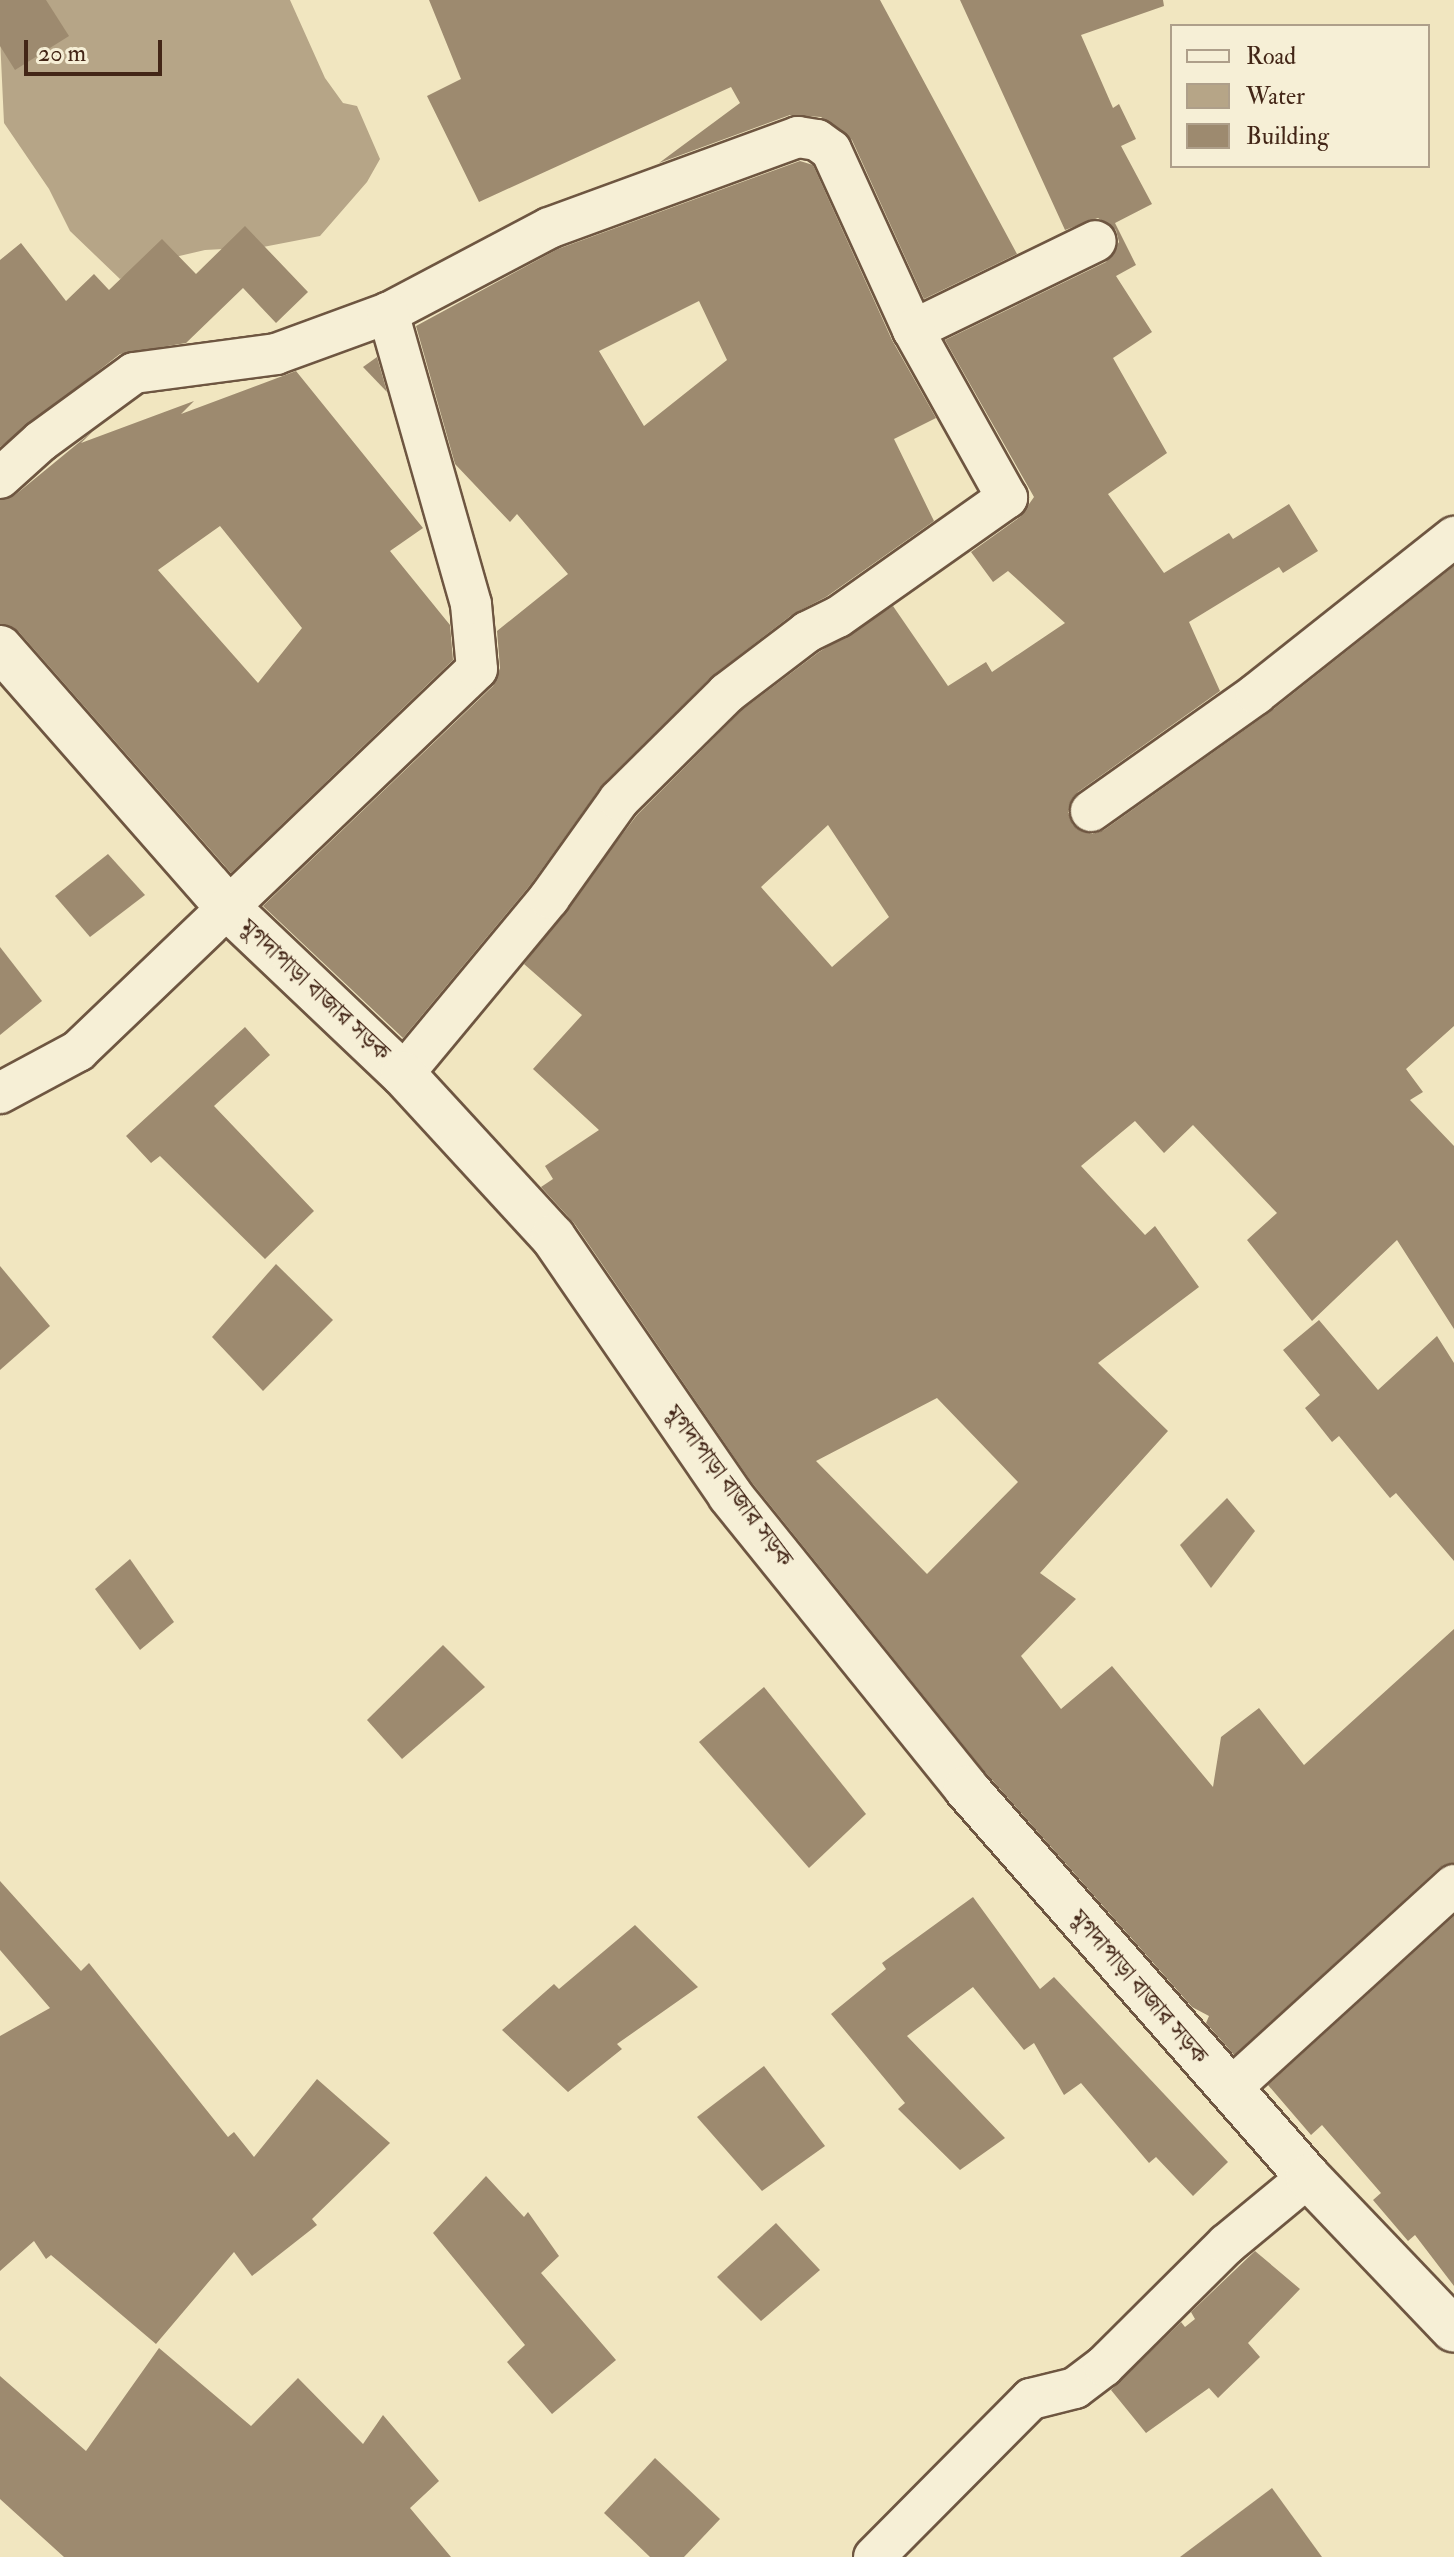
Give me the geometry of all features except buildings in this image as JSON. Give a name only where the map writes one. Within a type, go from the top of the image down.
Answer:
[{"type":"street","points":[[0,478],[41,441],[134,373],[276,354],[388,313],[549,228],[798,137],[817,140],[831,150],[913,330],[1007,498],[838,617],[807,632],[727,693],[619,800],[549,898],[403,1074]]},
{"type":"street","points":[[913,330],[1096,241]]},
{"type":"street","points":[[0,1093],[78,1051],[477,669],[471,604],[388,313]]},
{"type":"street","points":[[1091,811],[1256,694],[1454,537]]},
{"type":"street","name":"মুগদাপাড়া বাজার সড়ক","points":[[0,648],[229,909],[403,1074],[553,1237],[730,1495],[966,1788],[1308,2177],[1454,2330]]},
{"type":"street","points":[[1230,2089],[1454,1885]]},
{"type":"street","points":[[874,2557],[1031,2399],[1075,2388],[1104,2366],[1227,2244],[1308,2177]]},
{"type":"water","points":[[17,0],[290,0],[325,78],[343,103],[357,106],[380,159],[367,182],[320,236],[263,247],[205,250],[145,264],[120,279],[70,231],[49,189],[4,123],[0,38]]}]
